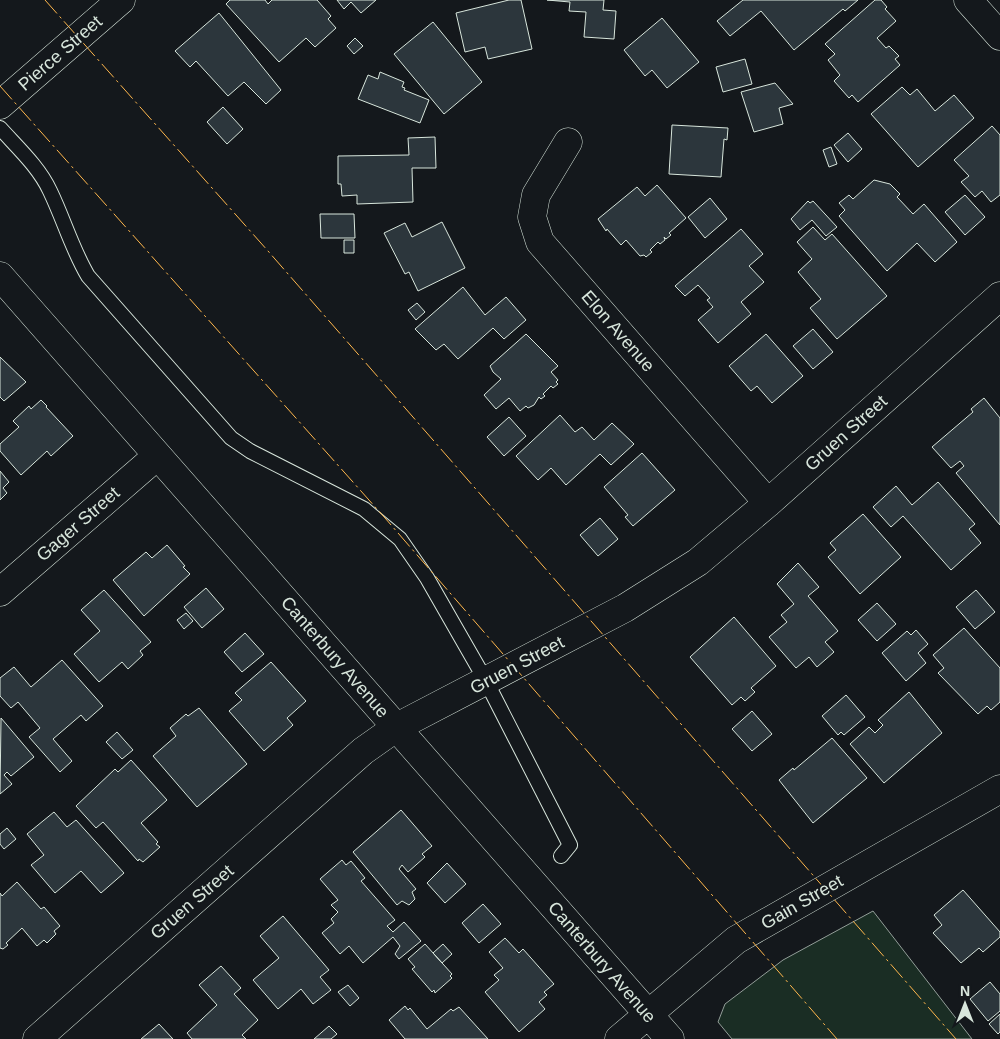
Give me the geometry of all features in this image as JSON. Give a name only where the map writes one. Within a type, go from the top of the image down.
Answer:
[{"type":"street","name":"Pierce Street","points":[[0,105],[120,0]]},
{"type":"street","points":[[968,0],[1000,36]]},
{"type":"street","name":"Elon Avenue","points":[[568,142],[536,195],[532,217],[540,242],[768,503]]},
{"type":"street","name":"Canterbury Avenue","points":[[0,276],[670,1039]]},
{"type":"street","name":"Gruen Street","points":[[37,1039],[363,751],[397,727],[634,603],[698,562],[768,503],[1000,296]]},
{"type":"street","name":"Gager Street","points":[[0,592],[157,456]]},
{"type":"street","name":"Gain Street","points":[[619,1039],[736,940],[1000,789]]},
{"type":"lane","points":[[0,128],[36,169],[50,190],[74,252],[88,276],[203,409],[231,438],[250,451],[364,509],[400,539],[427,578],[486,681],[570,845],[561,856]]},
{"type":"green space","points":[[873,911],[972,1039],[732,1039],[718,1022],[725,1004],[783,960]]},
{"type":"building","points":[[230,0],[265,0],[268,4],[272,0],[317,0],[331,16],[328,19],[336,28],[315,47],[306,38],[279,62],[226,4]]},
{"type":"building","points":[[337,0],[376,0],[361,13],[351,2],[344,9]]},
{"type":"building","points":[[509,0],[521,0],[532,49],[488,59],[485,47],[465,52],[456,13]]},
{"type":"building","points":[[547,0],[604,0],[603,10],[616,11],[614,39],[584,37],[586,12],[569,11],[570,2]]},
{"type":"building","points":[[743,0],[858,0],[845,11],[843,9],[794,50],[761,11],[730,36],[717,21]]},
{"type":"building","points":[[875,0],[881,0],[887,7],[885,9],[896,21],[877,38],[886,48],[889,46],[899,56],[895,59],[900,65],[858,102],[852,95],[849,98],[834,81],[840,75],[828,60],[835,54],[825,44]]},
{"type":"building","points":[[219,13],[281,90],[266,104],[244,82],[228,96],[196,61],[190,67],[175,51]]},
{"type":"building","points":[[662,18],[699,62],[667,88],[652,70],[645,76],[624,50]]},
{"type":"building","points":[[433,22],[482,82],[444,114],[394,54]]},
{"type":"building","points":[[355,38],[363,46],[354,54],[347,46]]},
{"type":"building","points":[[745,59],[752,84],[723,92],[716,67]]},
{"type":"building","points":[[380,72],[404,82],[402,87],[405,88],[404,90],[429,100],[420,123],[358,99],[368,75],[378,79]]},
{"type":"building","points":[[775,83],[793,104],[779,108],[783,124],[754,132],[741,92]]},
{"type":"building","points":[[902,87],[910,95],[917,89],[935,111],[954,95],[974,118],[918,167],[871,114]]},
{"type":"building","points":[[223,107],[243,129],[227,144],[207,122]]},
{"type":"building","points":[[672,125],[728,128],[727,140],[724,139],[721,177],[669,174]]},
{"type":"building","points":[[992,126],[1000,135],[1000,195],[991,202],[982,191],[975,197],[961,182],[969,176],[954,160]]},
{"type":"building","points":[[848,133],[862,149],[848,162],[834,145]]},
{"type":"building","points":[[435,137],[436,168],[412,168],[413,202],[357,204],[357,195],[342,196],[341,184],[338,184],[338,156],[409,155],[408,138]]},
{"type":"building","points":[[831,147],[837,164],[829,167],[823,150]]},
{"type":"building","points":[[874,180],[890,184],[900,194],[897,197],[913,214],[924,204],[957,242],[935,262],[917,243],[887,271],[839,216],[845,210],[839,203],[849,195],[853,199]]},
{"type":"building","points":[[657,185],[686,218],[669,233],[671,235],[666,239],[664,237],[665,240],[660,244],[658,242],[650,250],[652,252],[646,257],[644,255],[640,256],[626,240],[621,245],[607,229],[606,231],[598,219],[637,187],[645,196]]},
{"type":"building","points":[[965,195],[985,217],[965,235],[945,212]]},
{"type":"building","points":[[710,198],[727,219],[705,238],[688,217]]},
{"type":"building","points":[[808,201],[810,203],[813,201],[837,227],[826,236],[812,220],[800,230],[791,219]]},
{"type":"building","points":[[320,214],[354,214],[355,238],[321,238]]},
{"type":"building","points":[[442,222],[465,268],[418,291],[409,272],[405,274],[384,233],[405,223],[412,237]]},
{"type":"building","points":[[813,227],[825,240],[832,234],[887,296],[837,339],[810,308],[821,299],[798,272],[812,259],[797,242]]},
{"type":"building","points":[[741,229],[763,254],[749,266],[764,282],[741,302],[751,314],[718,343],[698,320],[713,307],[707,300],[710,298],[698,285],[685,296],[675,286]]},
{"type":"building","points":[[344,240],[354,240],[354,253],[344,253]]},
{"type":"building","points":[[463,287],[485,315],[506,297],[526,320],[504,339],[493,328],[458,359],[444,344],[436,350],[415,329]]},
{"type":"building","points":[[417,303],[425,312],[416,320],[408,310]]},
{"type":"building","points":[[813,329],[833,352],[813,369],[793,346]]},
{"type":"building","points":[[526,334],[558,366],[551,372],[558,380],[556,382],[558,384],[553,388],[551,386],[543,394],[545,396],[541,399],[539,397],[534,405],[528,408],[526,406],[520,411],[509,398],[496,409],[484,395],[501,379],[493,372],[490,366]]},
{"type":"building","points":[[766,334],[803,376],[772,403],[757,386],[751,391],[729,366]]},
{"type":"building","points":[[0,357],[26,382],[4,401],[0,397]]},
{"type":"building","points":[[984,398],[1000,418],[1000,525],[956,473],[964,466],[960,461],[951,468],[932,447],[973,412],[971,409]]},
{"type":"building","points":[[41,400],[73,436],[51,456],[47,451],[21,475],[0,451],[0,444],[19,427],[13,421],[29,406],[31,409]]},
{"type":"building","points":[[560,415],[575,432],[582,427],[594,440],[612,423],[634,444],[611,465],[600,454],[566,485],[551,468],[538,480],[516,456]]},
{"type":"building","points":[[509,417],[526,436],[504,456],[487,437]]},
{"type":"building","points":[[642,453],[675,490],[633,526],[625,517],[628,515],[604,487]]},
{"type":"building","points":[[0,471],[9,482],[3,488],[7,493],[0,500]]},
{"type":"building","points":[[938,482],[975,524],[969,529],[981,543],[951,570],[903,516],[891,527],[873,507],[896,486],[912,505]]},
{"type":"building","points":[[863,514],[901,557],[860,594],[828,557],[836,550],[830,543]]},
{"type":"building","points":[[600,518],[618,539],[598,556],[580,535]]},
{"type":"building","points":[[167,545],[190,574],[144,616],[113,580],[146,552],[152,558]]},
{"type":"building","points":[[798,563],[819,587],[808,596],[838,631],[825,642],[834,652],[817,667],[809,657],[796,668],[769,637],[787,622],[781,615],[794,604],[777,584]]},
{"type":"building","points":[[206,588],[224,609],[202,628],[184,607]]},
{"type":"building","points":[[104,590],[151,642],[140,651],[143,655],[128,669],[122,662],[99,682],[74,654],[100,631],[81,610]]},
{"type":"building","points":[[976,590],[995,612],[975,629],[956,607]]},
{"type":"building","points":[[877,603],[896,624],[877,641],[858,620]]},
{"type":"building","points":[[186,613],[193,621],[184,629],[177,620]]},
{"type":"building","points":[[734,617],[776,666],[751,688],[755,692],[745,701],[741,697],[732,705],[690,657]]},
{"type":"building","points":[[964,628],[1000,668],[1000,702],[991,710],[987,706],[978,714],[938,673],[944,668],[933,655]]},
{"type":"building","points":[[916,630],[928,644],[918,653],[926,663],[906,681],[882,653],[907,631],[911,635]]},
{"type":"building","points":[[245,633],[264,654],[242,672],[224,652]]},
{"type":"building","points":[[62,660],[103,706],[86,721],[81,715],[53,739],[72,761],[60,772],[29,737],[40,728],[18,702],[11,708],[0,696],[0,678],[14,667],[31,687]]},
{"type":"building","points":[[271,662],[306,701],[287,718],[293,725],[264,751],[229,711],[242,700],[235,693]]},
{"type":"building","points":[[909,692],[942,733],[884,783],[850,744],[869,727],[875,733],[883,725],[878,720]]},
{"type":"building","points":[[846,695],[865,717],[844,735],[841,732],[838,735],[822,716]]},
{"type":"building","points":[[199,708],[247,764],[197,807],[153,756],[176,736],[170,728],[186,714],[188,716]]},
{"type":"building","points":[[752,711],[772,734],[752,751],[732,729]]},
{"type":"building","points":[[1,718],[34,757],[11,776],[7,772],[4,775],[12,784],[0,794]]},
{"type":"building","points":[[117,732],[133,750],[122,759],[106,742]]},
{"type":"building","points":[[832,738],[867,778],[813,823],[779,780]]},
{"type":"building","points":[[131,760],[167,800],[141,823],[158,842],[156,844],[160,847],[143,862],[139,859],[138,861],[103,822],[96,828],[76,806],[115,769],[118,772]]},
{"type":"building","points":[[401,810],[432,846],[422,854],[425,857],[408,872],[402,865],[399,869],[416,889],[412,892],[415,899],[409,905],[402,901],[397,905],[353,852]]},
{"type":"building","points":[[54,812],[67,827],[76,820],[124,873],[101,893],[81,871],[55,893],[31,865],[44,855],[27,834]]},
{"type":"building","points":[[7,828],[16,839],[4,849],[0,844],[0,834]]},
{"type":"building","points":[[342,860],[346,865],[351,861],[365,878],[361,881],[395,920],[387,926],[393,932],[404,922],[421,941],[399,959],[395,954],[400,946],[393,937],[363,963],[349,946],[340,954],[322,933],[334,923],[331,919],[338,912],[331,905],[338,900],[320,879]]},
{"type":"building","points":[[447,863],[466,884],[445,903],[427,883]]},
{"type":"building","points":[[17,882],[41,909],[44,907],[60,926],[54,931],[56,934],[47,943],[44,940],[37,946],[22,928],[6,943],[8,945],[3,949],[0,948],[0,893],[2,896]]},
{"type":"building","points":[[963,890],[1000,932],[1000,937],[983,952],[979,948],[961,963],[933,933],[942,925],[934,915]]},
{"type":"building","points":[[483,904],[501,924],[479,943],[462,923]]},
{"type":"building","points":[[283,916],[329,970],[320,977],[331,990],[313,1004],[301,989],[278,1009],[253,980],[279,958],[260,936]]},
{"type":"building","points":[[505,938],[519,953],[523,949],[554,984],[544,992],[547,995],[539,1002],[545,1009],[519,1032],[485,992],[499,980],[494,975],[503,968],[489,952]]},
{"type":"building","points":[[425,944],[452,974],[450,976],[452,978],[435,993],[412,969],[415,967],[408,959]]},
{"type":"building","points":[[443,944],[452,954],[442,963],[433,953]]},
{"type":"building","points":[[221,966],[241,988],[234,994],[258,1020],[242,1035],[246,1039],[192,1039],[187,1033],[217,1005],[199,985]]},
{"type":"building","points":[[990,982],[1000,994],[1000,1011],[988,1021],[970,999]]},
{"type":"building","points":[[348,985],[359,998],[350,1006],[338,992]]},
{"type":"building","points":[[405,1006],[408,1010],[410,1008],[427,1029],[451,1009],[453,1011],[459,1007],[488,1039],[405,1039],[389,1020]]},
{"type":"building","points":[[1000,1014],[1000,1032],[998,1034],[989,1024]]},
{"type":"building","points":[[159,1024],[173,1039],[141,1039]]},
{"type":"building","points":[[329,1026],[337,1034],[331,1039],[314,1039]]},
{"type":"power","points":[[45,0],[268,251],[956,1039]]},
{"type":"power","points":[[0,86],[385,518],[837,1039]]}]
